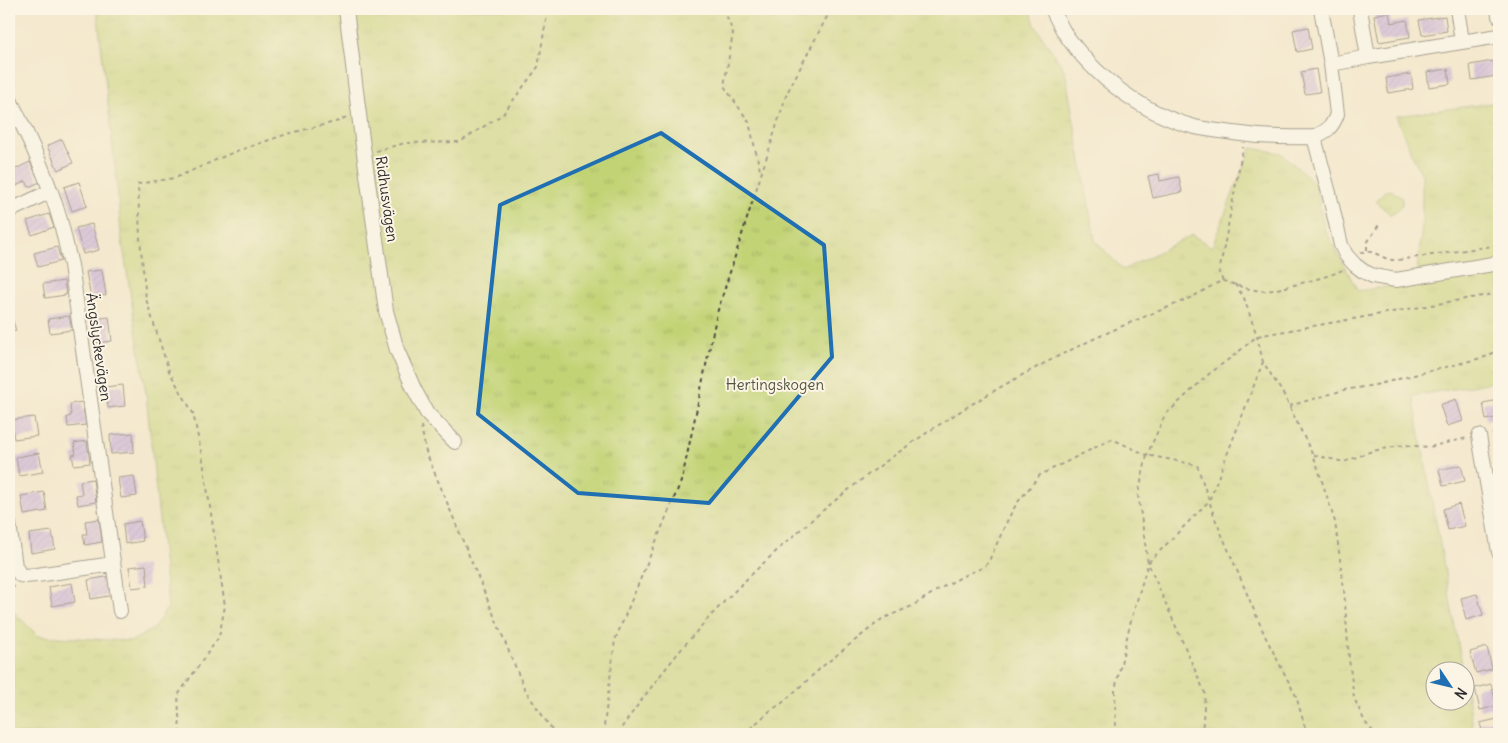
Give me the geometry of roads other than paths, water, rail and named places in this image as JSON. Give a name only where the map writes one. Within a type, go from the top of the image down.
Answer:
[{"type":"street","name":"Ridhusvägen","points":[[346,9],[386,311],[397,350],[414,389],[427,413],[456,442]]},
{"type":"street","points":[[1052,9],[1064,32],[1096,71],[1116,88],[1154,112],[1195,127],[1289,138],[1314,137],[1327,132],[1337,114],[1331,64],[1321,9]]},
{"type":"street","points":[[1360,9],[1368,57]]},
{"type":"street","points":[[1457,9],[1462,41]]},
{"type":"street","points":[[1498,9],[1499,16]]},
{"type":"street","points":[[1331,64],[1499,36]]},
{"type":"street","name":"Ängslyckevägen","points":[[9,98],[32,144],[51,191],[71,265],[120,611]]},
{"type":"street","points":[[1314,137],[1340,245],[1352,261],[1363,271],[1373,276],[1396,280],[1499,263]]},
{"type":"street","points":[[9,210],[51,191]]},
{"type":"street","points":[[1479,436],[1499,552]]},
{"type":"street","points":[[9,524],[15,566],[20,575],[37,575],[113,564]]},
{"type":"park label","name":"Hertingskogen","points":[[775,384]]}]
